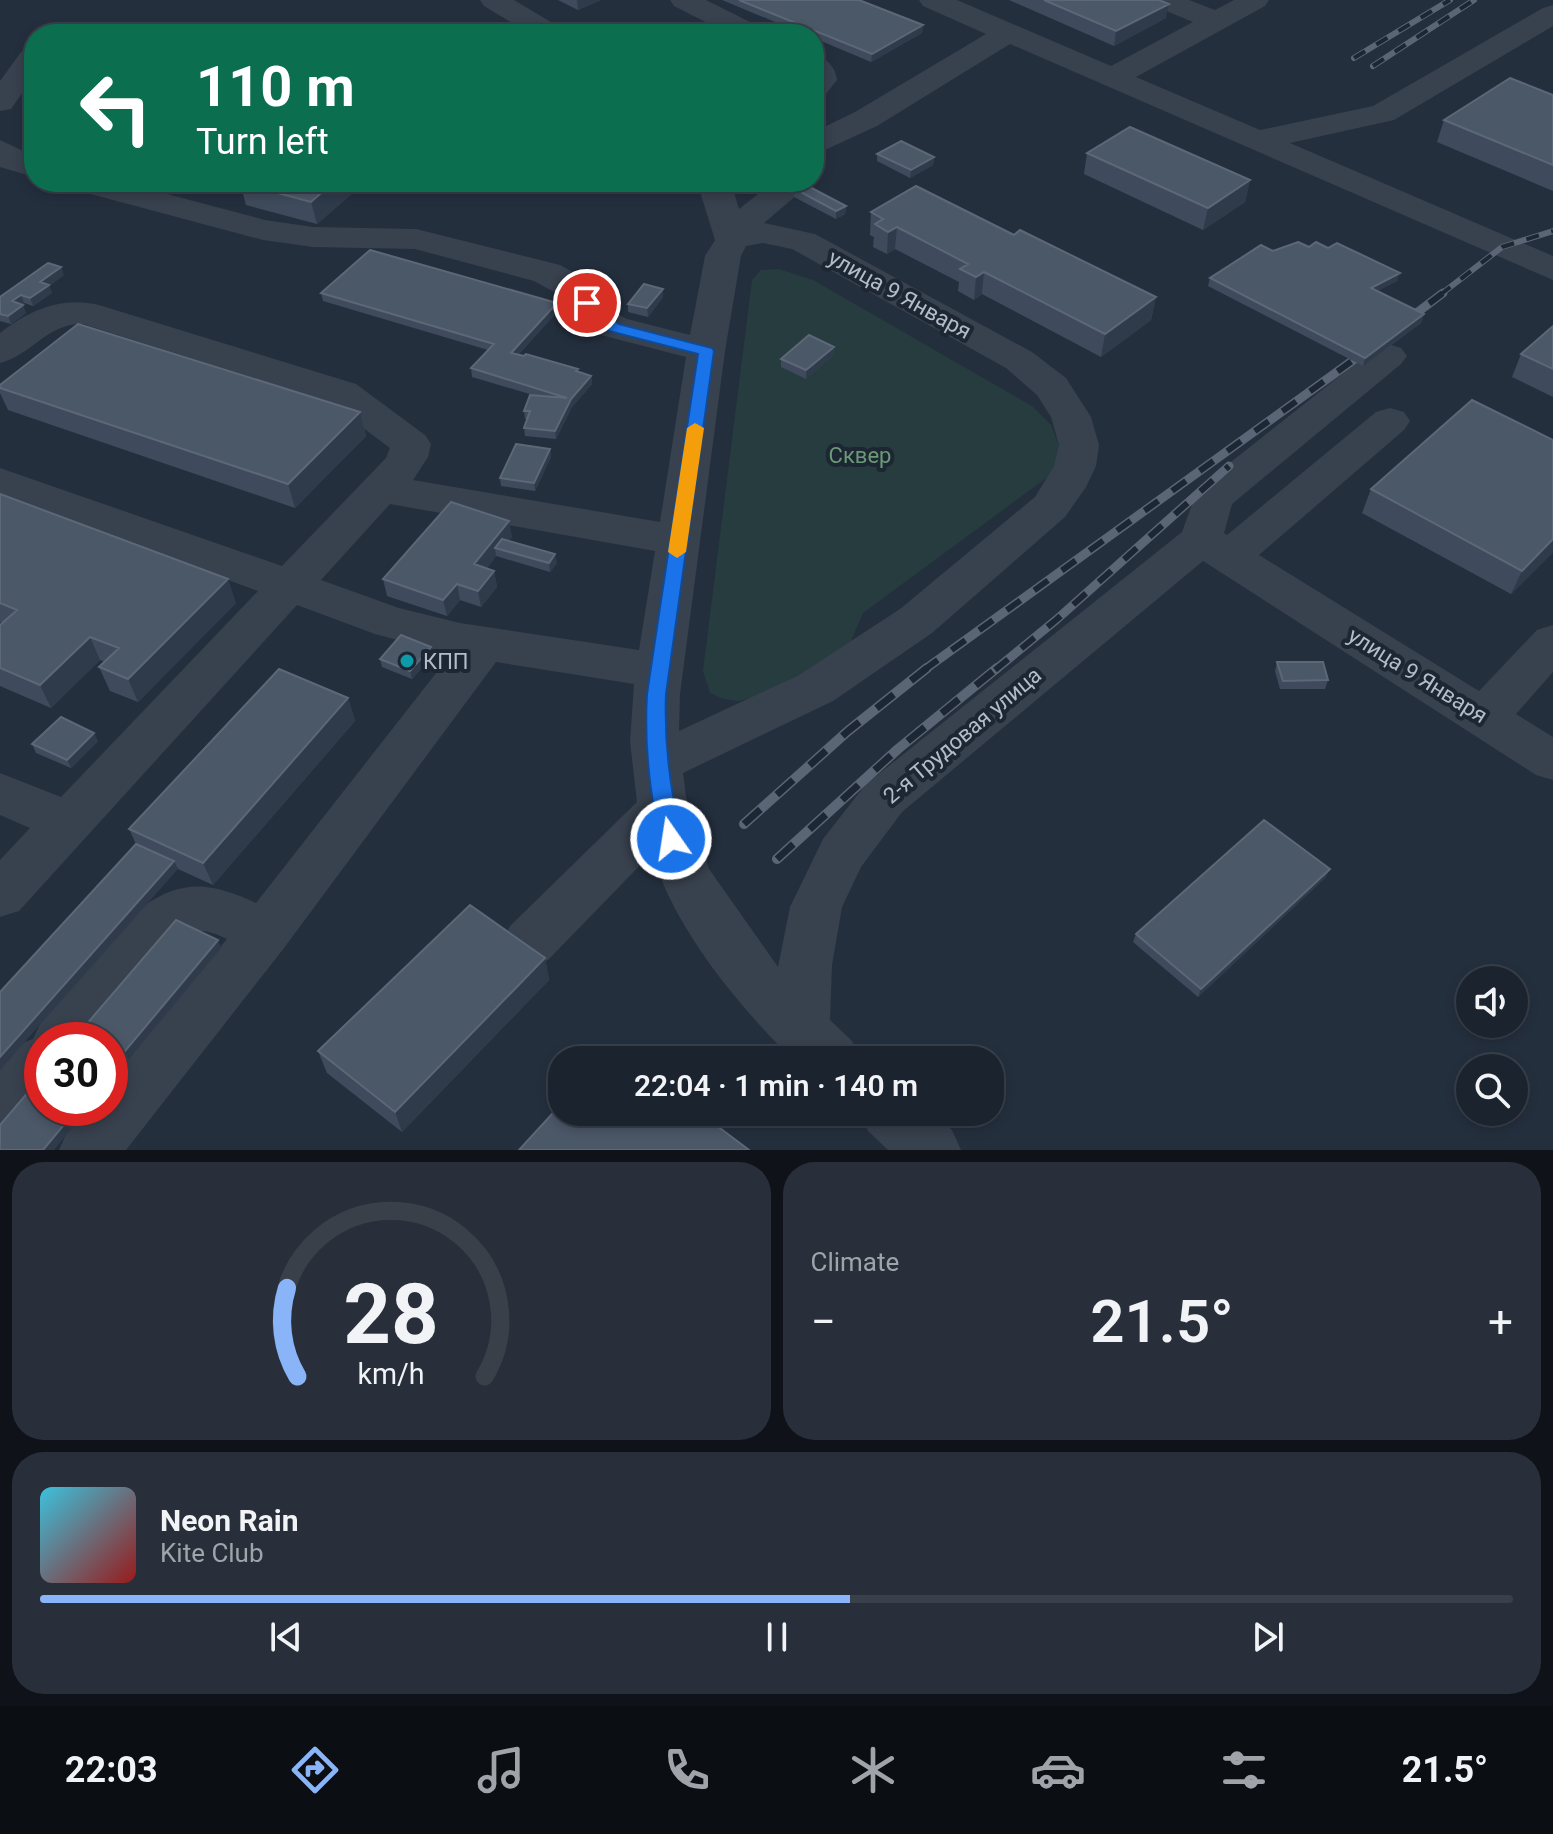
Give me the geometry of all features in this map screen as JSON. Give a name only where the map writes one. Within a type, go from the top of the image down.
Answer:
[{"type":"street","points":[[494,0],[534,24]]},
{"type":"street","points":[[684,0],[732,24]]},
{"type":"street","points":[[933,0],[1553,269]]},
{"type":"street","points":[[1164,0],[1216,21]]},
{"type":"street","points":[[1113,77],[1255,0]]},
{"type":"street","points":[[1259,140],[1383,113],[1553,14]]},
{"type":"street","points":[[824,140],[866,119],[1009,32]]},
{"type":"street","points":[[0,102],[24,69]]},
{"type":"street","points":[[824,159],[866,119]]},
{"type":"street","points":[[0,150],[9,159],[24,164]]},
{"type":"street","points":[[121,192],[263,230],[313,237],[416,239],[532,269],[569,285],[603,321],[614,327],[706,351]]},
{"type":"street","points":[[717,192],[731,238]]},
{"type":"street","points":[[740,192],[734,203],[731,238],[716,286],[659,670],[654,741],[661,786],[685,876],[733,953],[767,997],[816,1046]]},
{"type":"street","points":[[731,238],[758,210],[782,192]]},
{"type":"street","name":"улица 9 Января","points":[[661,786],[916,621],[1050,507],[1075,466],[1079,445],[1071,417],[1052,387],[1019,360],[803,241],[763,233],[731,238]]},
{"type":"street","points":[[0,351],[38,322],[67,311],[86,313],[342,393],[411,444],[411,453],[406,461],[0,895]]},
{"type":"street","points":[[1215,548],[1213,498],[1388,356]]},
{"type":"street","name":"2-я Трудовая улица","points":[[816,1046],[805,965],[816,907],[841,854],[884,798],[1215,548],[1390,421]]},
{"type":"street","points":[[0,482],[391,622],[485,643],[659,670]]},
{"type":"street","points":[[381,488],[679,540]]},
{"type":"street","name":"улица 9 Января","points":[[1215,548],[1553,761]]},
{"type":"street","points":[[1484,717],[1553,642]]},
{"type":"street","points":[[89,1150],[265,932],[485,643]]},
{"type":"street","points":[[529,943],[661,786]]},
{"type":"street","points":[[0,793],[68,822]]},
{"type":"street","points":[[76,1022],[174,911],[200,905],[265,932]]},
{"type":"street","points":[[0,1111],[24,1083]]},
{"type":"street","points":[[904,1126],[931,1150]]},
{"type":"green space","name":"Сквер","points":[[779,269],[813,280],[1032,406],[1051,425],[1062,453],[1049,476],[863,613],[847,650],[758,696],[738,701],[710,693],[703,671],[752,280],[761,270]]},
{"type":"building","points":[[739,0],[859,0],[923,25],[872,54],[824,35],[824,24],[798,24]]},
{"type":"building","points":[[1044,0],[1159,0],[1169,4],[1116,31]]},
{"type":"building","points":[[1510,78],[1553,95],[1553,165],[1444,120]]},
{"type":"building","points":[[1130,127],[1250,180],[1208,208],[1087,153]]},
{"type":"building","points":[[901,141],[934,157],[911,170],[877,154]]},
{"type":"building","points":[[916,186],[1014,235],[1020,230],[1156,297],[1105,334],[984,272],[976,277],[960,269],[968,264],[897,227],[888,232],[875,224],[883,219],[871,212]]},
{"type":"building","points":[[274,192],[322,192],[311,202]]},
{"type":"building","points":[[801,192],[819,192],[846,206],[836,211]]},
{"type":"building","points":[[1298,242],[1309,247],[1316,242],[1328,248],[1337,243],[1400,273],[1371,288],[1424,314],[1365,358],[1210,278],[1261,245],[1273,251]]},
{"type":"building","points":[[370,250],[557,303],[511,353],[526,354],[578,369],[576,371],[591,376],[571,399],[555,431],[524,428],[530,411],[524,411],[530,395],[567,398],[471,368],[494,344],[321,293]]},
{"type":"building","points":[[48,263],[61,267],[40,282],[49,285],[30,298],[21,295],[12,301],[23,305],[8,316],[0,314],[0,297]]},
{"type":"building","points":[[644,284],[663,289],[647,308],[628,304]]},
{"type":"building","points":[[78,324],[360,412],[288,484],[0,388]]},
{"type":"building","points":[[1553,326],[1553,369],[1521,354]]},
{"type":"building","points":[[809,335],[834,347],[806,370],[781,359]]},
{"type":"building","points":[[1472,400],[1553,440],[1553,539],[1522,571],[1371,489]]},
{"type":"building","points":[[516,444],[550,449],[534,483],[500,478]]},
{"type":"building","points":[[0,494],[228,579],[128,679],[99,667],[119,648],[90,637],[40,685],[0,668],[0,625],[17,610],[0,603]]},
{"type":"building","points":[[451,502],[509,521],[474,564],[494,571],[478,591],[457,584],[443,600],[383,579]]},
{"type":"building","points":[[502,539],[555,554],[549,563],[495,548]]},
{"type":"building","name":"КПП","points":[[401,635],[431,647],[410,671],[380,659]]},
{"type":"building","points":[[1277,662],[1323,662],[1328,680],[1283,681]]},
{"type":"building","points":[[279,669],[348,698],[203,863],[129,829]]},
{"type":"building","points":[[61,717],[94,733],[67,760],[32,744]]},
{"type":"building","points":[[1264,820],[1330,869],[1201,989],[1136,934]]},
{"type":"building","points":[[136,844],[174,861],[31,1022],[24,1022],[24,1030],[0,1057],[0,992]]},
{"type":"building","points":[[470,905],[545,958],[395,1112],[318,1051]]},
{"type":"building","points":[[176,920],[218,940],[128,1048],[128,1022],[88,1022]]},
{"type":"building","points":[[24,1097],[24,1126],[63,1126],[43,1150],[0,1150],[0,1125]]},
{"type":"building","points":[[548,1118],[548,1126],[717,1126],[749,1150],[519,1150]]},
{"type":"railway","points":[[1354,58],[1450,0]]},
{"type":"railway","points":[[1373,66],[1474,0]]},
{"type":"railway","points":[[1440,295],[1502,247],[1553,231]]},
{"type":"railway","points":[[1402,324],[1443,293]]},
{"type":"railway","points":[[924,670],[1370,348]]},
{"type":"railway","points":[[995,670],[1229,466]]},
{"type":"railway","points":[[744,824],[848,731],[927,668]]},
{"type":"railway","points":[[777,859],[898,749],[997,668]]},
{"type":"slow traffic","points":[[677,552],[695,428]]},
{"type":"place","name":"КПП","points":[[407,661]]},
{"type":"route","points":[[587,303],[603,321],[614,327],[706,351],[656,694],[654,741],[661,797],[671,839]]}]
